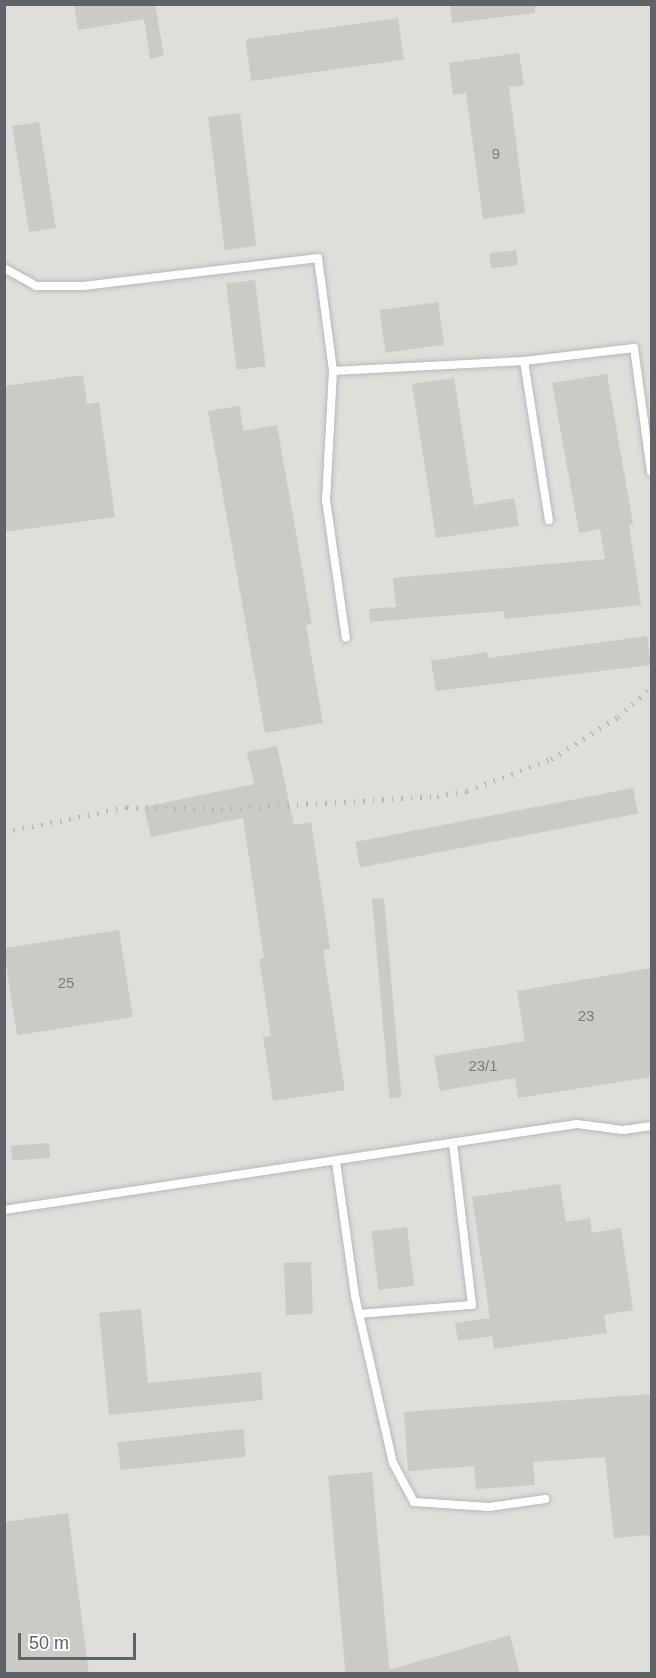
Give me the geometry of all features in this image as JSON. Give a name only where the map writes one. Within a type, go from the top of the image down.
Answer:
[{"type":"lane","points":[[4,268],[36,286],[83,286],[318,258],[333,371],[326,500],[346,638]]},
{"type":"lane","points":[[333,371],[524,361],[634,348],[651,472]]},
{"type":"lane","points":[[524,361],[549,520]]},
{"type":"lane","points":[[4,1210],[336,1162],[577,1124],[623,1130],[651,1126]]},
{"type":"lane","points":[[358,1314],[472,1305],[453,1144]]},
{"type":"lane","points":[[336,1162],[358,1314],[393,1463],[414,1502],[489,1507],[545,1499]]},
{"type":"shaded area","points":[[5,5],[651,5],[651,1673],[5,1673]]},
{"type":"building","points":[[74,4],[155,4],[164,56],[150,59],[144,19],[78,30]]},
{"type":"building","points":[[450,4],[535,4],[535,13],[452,23]]},
{"type":"building","points":[[398,18],[404,60],[251,81],[245,39]]},
{"type":"building","points":[[519,53],[524,85],[509,87],[525,213],[483,219],[466,93],[453,95],[449,63]]},
{"type":"building","points":[[240,113],[256,246],[225,250],[208,117]]},
{"type":"building","points":[[39,122],[56,228],[29,232],[12,126]]},
{"type":"building","points":[[516,250],[518,265],[491,269],[489,254]]},
{"type":"building","points":[[255,280],[266,366],[237,370],[226,284]]},
{"type":"building","points":[[438,302],[444,345],[386,353],[380,310]]},
{"type":"building","points":[[607,374],[633,524],[629,525],[641,605],[505,619],[504,611],[370,622],[369,609],[396,607],[393,578],[605,559],[600,529],[579,533],[552,383]]},
{"type":"building","points":[[83,375],[87,404],[99,402],[115,517],[4,532],[4,386]]},
{"type":"building","points":[[454,378],[474,505],[514,498],[519,526],[436,538],[412,384]]},
{"type":"building","points":[[239,406],[244,431],[277,425],[312,624],[306,625],[323,723],[265,733],[208,411]]},
{"type":"building","points":[[647,636],[651,665],[436,691],[431,661],[487,652],[488,658]]},
{"type":"building","points":[[277,746],[294,825],[311,822],[330,949],[323,950],[345,1090],[273,1101],[263,1037],[271,1036],[259,959],[264,958],[243,818],[151,837],[144,807],[254,784],[247,752]]},
{"type":"building","points":[[633,788],[638,814],[360,868],[355,842]]},
{"type":"building","points":[[384,898],[401,1097],[389,1098],[372,899]]},
{"type":"building","points":[[119,930],[133,1017],[17,1035],[4,948]]},
{"type":"building","points":[[651,968],[651,1077],[518,1098],[515,1078],[440,1091],[434,1056],[525,1041],[517,991]]},
{"type":"building","points":[[49,1143],[50,1158],[12,1161],[11,1146]]},
{"type":"building","points":[[560,1184],[566,1222],[590,1218],[592,1233],[621,1228],[633,1310],[604,1315],[607,1333],[494,1349],[492,1336],[458,1341],[455,1323],[490,1318],[472,1197]]},
{"type":"building","points":[[407,1227],[414,1286],[378,1290],[371,1231]]},
{"type":"building","points":[[311,1262],[313,1314],[286,1315],[284,1263]]},
{"type":"building","points":[[141,1309],[148,1383],[261,1372],[263,1400],[109,1415],[99,1313]]},
{"type":"building","points":[[651,1394],[651,1535],[614,1538],[605,1457],[533,1462],[535,1485],[476,1489],[474,1466],[408,1471],[404,1412]]},
{"type":"building","points":[[243,1429],[246,1457],[121,1470],[118,1442]]},
{"type":"building","points":[[372,1472],[390,1674],[346,1674],[328,1476]]},
{"type":"building","points":[[68,1513],[89,1674],[4,1674],[4,1522]]},
{"type":"building","points":[[510,1635],[520,1674],[388,1674],[388,1670]]},
{"type":"railway","points":[[4,832],[127,807],[221,809],[437,796],[467,791],[551,759],[618,717],[652,686]]}]
